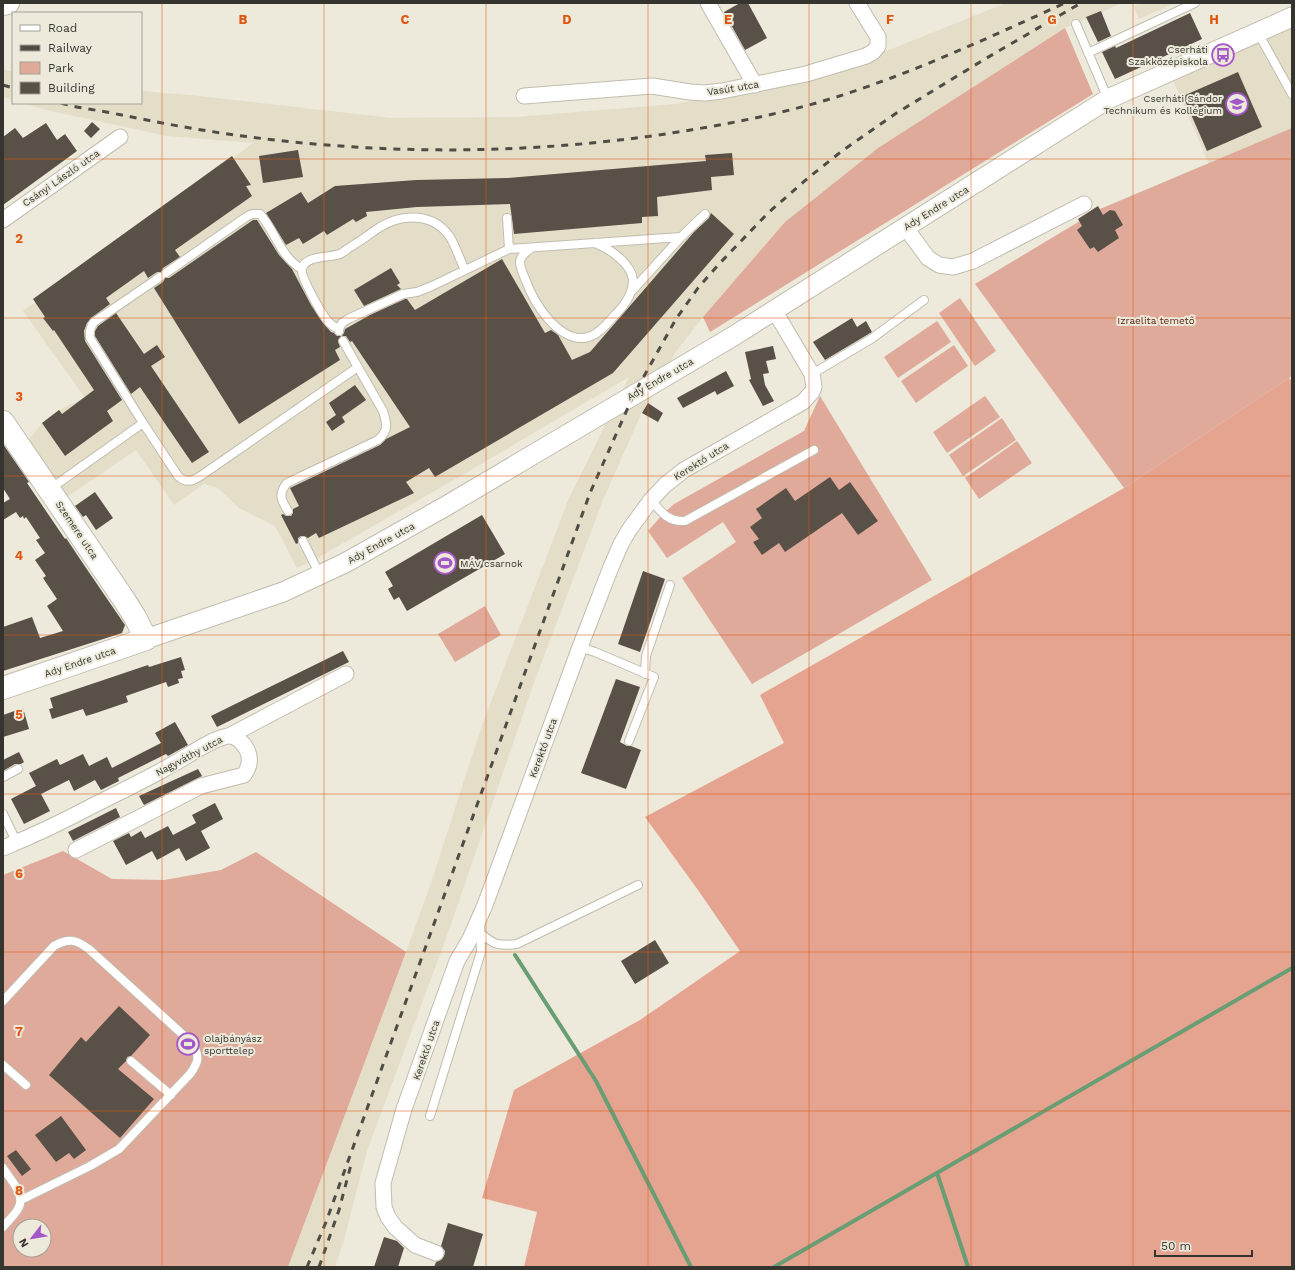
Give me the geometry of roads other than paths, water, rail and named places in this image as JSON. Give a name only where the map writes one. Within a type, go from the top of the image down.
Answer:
[{"type":"main road","points":[[3,4],[8,3]]},
{"type":"main road","name":"Szemere utca","points":[[3,422],[123,598],[146,639]]},
{"type":"main road","name":"Ady Endre utca","points":[[3,688],[146,639]]},
{"type":"street","points":[[708,3],[755,85]]},
{"type":"street","name":"Vasút utca","points":[[524,96],[652,86],[705,93],[755,85],[806,74],[866,56],[873,52],[878,46],[878,37],[857,3]]},
{"type":"street","name":"Ady Endre utca","points":[[146,639],[283,592],[345,564],[732,337],[1108,99],[1292,17]]},
{"type":"street","name":"Csányi László utca","points":[[3,220],[120,137]]},
{"type":"street","points":[[906,227],[928,258],[939,265],[953,267],[973,261],[1084,204]]},
{"type":"street","points":[[774,310],[812,374]]},
{"type":"street","name":"Kerektó utca","points":[[436,1253],[416,1244],[395,1227],[388,1217],[384,1207],[382,1183],[404,1110],[457,961],[480,926],[580,647],[621,544],[636,519],[651,500],[665,485],[684,470],[803,402],[812,392],[814,387],[812,374]]},
{"type":"street","points":[[229,736],[346,674]]},
{"type":"street","name":"Nagyváthy utca","points":[[3,848],[62,822],[166,768],[210,743],[229,736],[242,742],[249,755],[250,762],[244,775],[201,786],[76,850]]},
{"type":"lane","points":[[1088,53],[1195,3]]},
{"type":"lane","points":[[1076,24],[1108,99]]},
{"type":"lane","points":[[1257,32],[1292,94]]},
{"type":"lane","points":[[302,269],[289,260],[266,221],[260,214],[252,214],[94,322],[90,326],[90,338],[178,476],[185,481],[190,481],[202,475],[358,367]]},
{"type":"lane","points":[[534,247],[524,253],[521,258],[520,267],[527,285],[546,317],[557,328],[570,336],[584,338],[594,334],[606,325],[621,309],[631,293],[681,237],[705,214]]},
{"type":"lane","points":[[464,270],[450,237],[438,225],[424,218],[407,217],[395,220],[382,226],[341,254],[316,258],[306,263],[302,269],[303,276],[323,314],[328,321],[339,330],[342,323],[348,319],[403,294],[417,292],[509,249],[681,237]]},
{"type":"lane","points":[[507,218],[509,249]]},
{"type":"lane","points":[[594,243],[615,254],[627,266],[633,280],[631,293]]},
{"type":"lane","points":[[812,374],[871,339],[924,300]]},
{"type":"lane","points":[[288,511],[281,499],[283,488],[287,483],[378,440],[384,435],[387,429],[383,411],[343,341]]},
{"type":"lane","points":[[49,490],[143,423]]},
{"type":"lane","points":[[651,500],[666,517],[674,520],[685,520],[814,450]]},
{"type":"lane","points":[[303,541],[320,576]]},
{"type":"lane","points":[[645,674],[646,656],[670,585]]},
{"type":"lane","points":[[580,647],[596,652],[654,677],[629,741]]},
{"type":"lane","points":[[3,777],[18,769]]},
{"type":"lane","points":[[3,814],[17,842]]},
{"type":"lane","points":[[480,926],[495,945],[517,944],[638,885]]},
{"type":"lane","points":[[430,1116],[481,952],[480,926]]},
{"type":"lane","points":[[3,1001],[54,946],[70,940],[82,943],[192,1043],[198,1056],[197,1063],[190,1074],[119,1149],[90,1166],[21,1200]]},
{"type":"lane","points":[[131,1061],[170,1095]]},
{"type":"lane","points":[[3,1065],[26,1085]]},
{"type":"lane","points":[[3,1168],[17,1190],[21,1200],[19,1208],[3,1227]]},
{"type":"waterway","points":[[515,955],[596,1081],[691,1267]]},
{"type":"waterway","points":[[774,1267],[1292,968]]},
{"type":"waterway","points":[[937,1173],[968,1267]]},
{"type":"railway","points":[[65,104],[226,134],[290,142],[355,147],[420,150],[484,149],[614,141],[735,122],[830,99],[920,67],[1065,3]]},
{"type":"railway","points":[[307,1267],[326,1222],[590,493],[634,394],[676,319],[698,288],[768,213],[842,151],[895,114],[1081,3]]},
{"type":"railway","points":[[3,85],[12,88]]},
{"type":"railway","points":[[319,1267],[339,1210],[352,1161]]},
{"type":"place","name":"Cserháti Szakközépiskola","points":[[1223,55]]},
{"type":"place","name":"Cserháti Sándor Technikum és Kollégium","points":[[1237,104]]},
{"type":"place","name":"MÁV csarnok","points":[[445,563]]},
{"type":"place","name":"Olajbányász sporttelep","points":[[188,1044]]},
{"type":"park label","name":"Izraelita temető","points":[[1156,320]]}]
